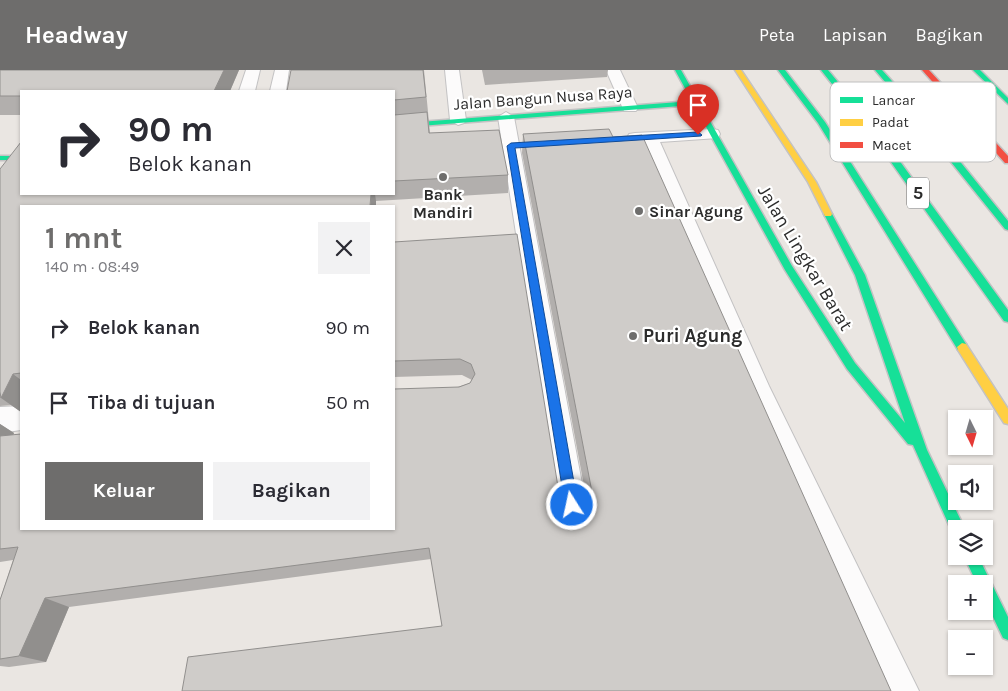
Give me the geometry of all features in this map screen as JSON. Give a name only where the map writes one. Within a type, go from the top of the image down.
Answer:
[{"type":"main road","name":"Jalan Lingkar Barat","points":[[678,70],[788,268],[851,366],[921,451]]},
{"type":"main road","name":"Jalan Lingkar Barat","points":[[738,70],[812,182],[860,274],[921,451],[954,520]]},
{"type":"main road","points":[[781,70],[830,138]]},
{"type":"main road","name":"5","points":[[824,70],[834,82]]},
{"type":"main road","points":[[878,70],[889,82]]},
{"type":"main road","points":[[925,70],[936,82]]},
{"type":"main road","points":[[976,70],[988,82]]},
{"type":"main road","points":[[996,90],[1008,102]]},
{"type":"main road","name":"Jalan Bangun Nusa Raya","points":[[395,126],[696,103]]},
{"type":"main road","points":[[996,148],[1008,161]]},
{"type":"main road","points":[[0,158],[20,158]]},
{"type":"main road","points":[[845,162],[1008,419]]},
{"type":"main road","name":"5","points":[[896,162],[1008,318]]},
{"type":"main road","points":[[956,162],[1008,226]]},
{"type":"main road","points":[[975,565],[1008,633]]},
{"type":"street","points":[[0,420],[20,418]]},
{"type":"lane","points":[[247,90],[253,70]]},
{"type":"lane","points":[[278,90],[282,70]]},
{"type":"lane","points":[[452,70],[458,120]]},
{"type":"lane","points":[[613,70],[630,108]]},
{"type":"lane","points":[[506,117],[521,145],[572,505]]},
{"type":"lane","points":[[620,139],[712,134]]},
{"type":"lane","points":[[650,137],[757,386],[903,691]]},
{"type":"building","points":[[0,70],[224,70],[214,90],[20,90],[20,96],[0,96]]},
{"type":"building","points":[[291,70],[423,70],[426,97],[395,100],[395,90],[287,90]]},
{"type":"building","points":[[427,112],[429,133],[499,130],[508,175],[395,181],[395,115]]},
{"type":"building","name":"Puri Agung","points":[[609,129],[613,137],[642,135],[891,691],[182,691],[188,657],[442,626],[429,548],[45,598],[19,656],[0,659],[0,600],[18,547],[0,549],[0,436],[20,434],[20,530],[395,530],[395,389],[459,387],[470,383],[475,374],[471,364],[460,359],[395,361],[395,242],[517,234],[559,493],[564,504],[575,508],[587,504],[592,492],[523,134]]},
{"type":"building","points":[[20,143],[20,195],[371,195],[370,205],[20,205],[20,373],[13,374],[1,398],[0,169]]},
{"type":"traffic: fast","points":[[678,70],[788,268],[851,366],[912,440]]},
{"type":"traffic: fast","points":[[781,70],[830,136]]},
{"type":"traffic: fast","points":[[824,70],[834,82]]},
{"type":"traffic: fast","points":[[878,70],[889,82]]},
{"type":"traffic: fast","points":[[976,70],[988,82]]},
{"type":"traffic: fast","points":[[996,90],[1008,102]]},
{"type":"traffic: fast","points":[[395,126],[695,103]]},
{"type":"traffic: fast","points":[[0,158],[20,158]]},
{"type":"traffic: fast","points":[[846,162],[962,347]]},
{"type":"traffic: fast","points":[[896,162],[1008,318]]},
{"type":"traffic: fast","points":[[956,162],[1008,227]]},
{"type":"traffic: fast","points":[[828,214],[860,275],[921,451],[954,520]]},
{"type":"traffic: fast","points":[[975,565],[1008,633]]},
{"type":"traffic: slow","points":[[738,70],[812,182],[828,214]]},
{"type":"traffic: slow","points":[[962,347],[1008,419]]},
{"type":"traffic: jam","points":[[925,70],[936,82]]},
{"type":"traffic: jam","points":[[996,148],[1008,161]]},
{"type":"place","name":"Bank Mandiri","points":[[443,177]]},
{"type":"place","name":"Sinar Agung","points":[[639,211]]},
{"type":"place","name":"Puri Agung","points":[[633,336]]},
{"type":"route","points":[[572,505],[511,146],[698,135]]}]
